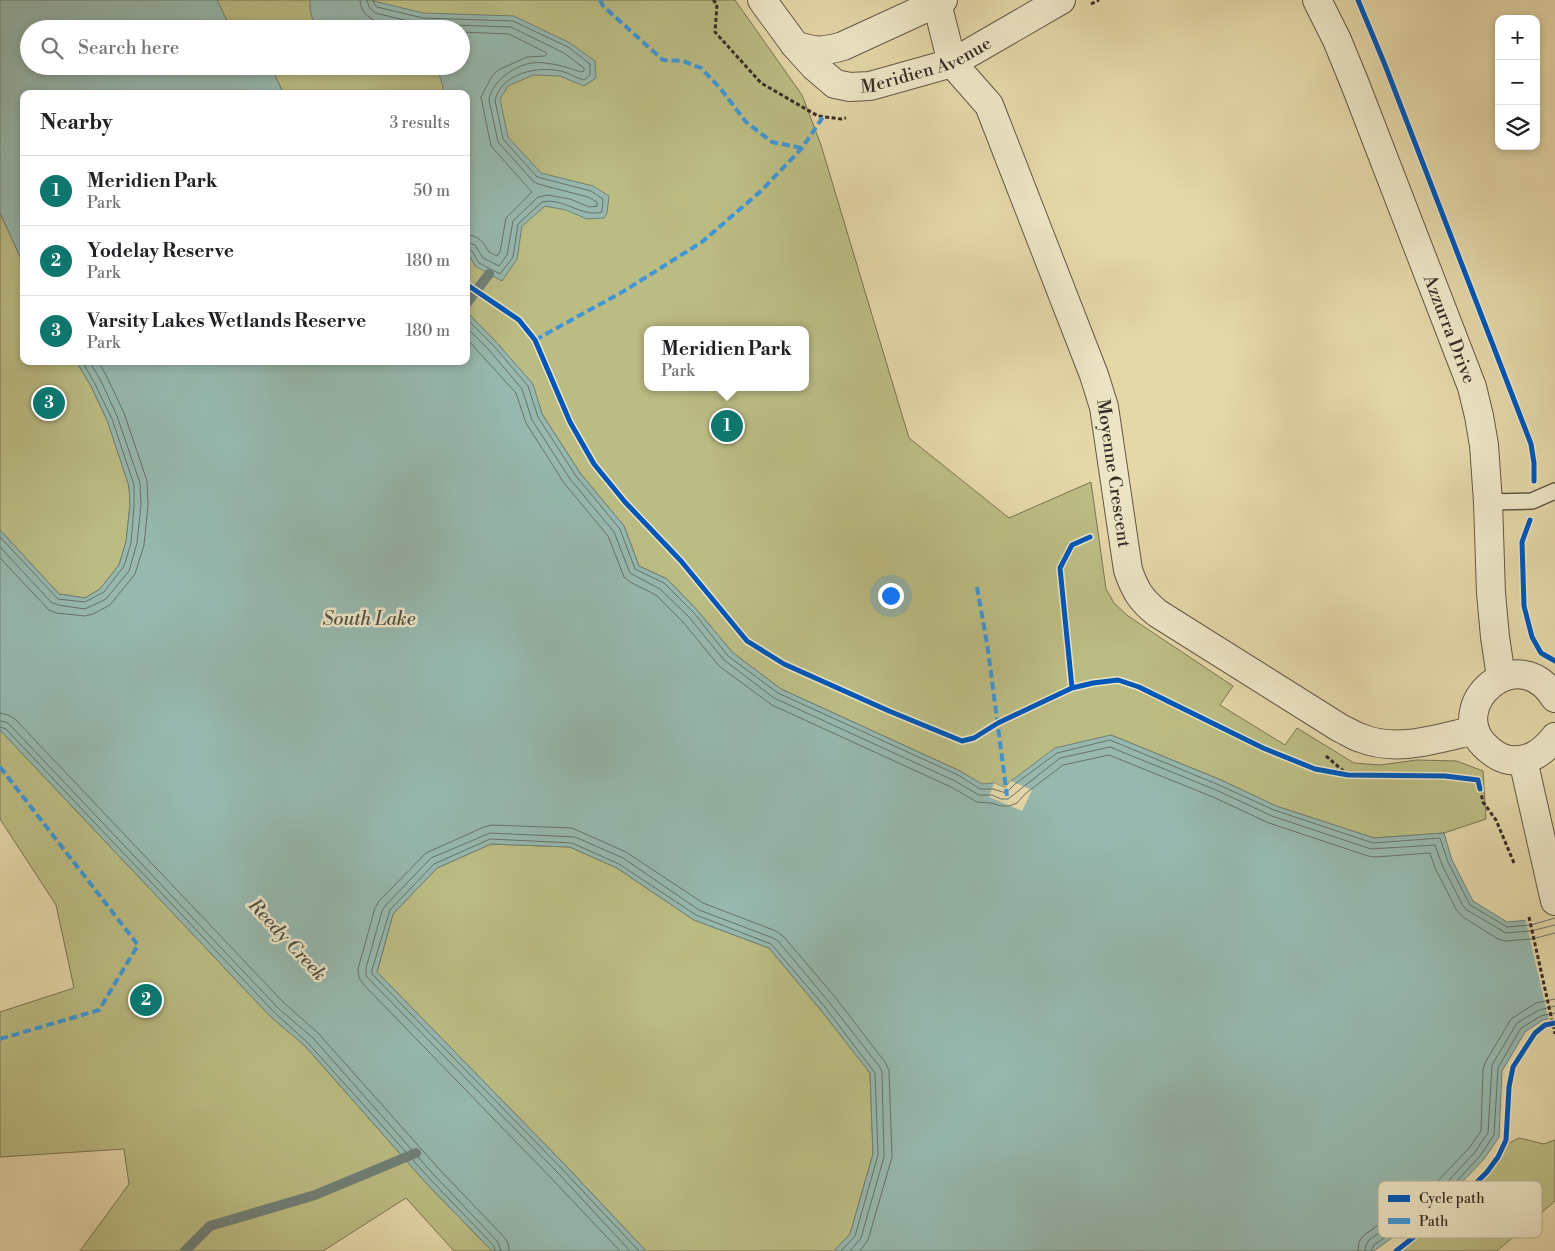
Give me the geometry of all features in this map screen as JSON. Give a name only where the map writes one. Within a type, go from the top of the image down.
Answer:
[{"type":"street","name":"Meridien Avenue","points":[[762,0],[795,45],[814,66],[835,84],[850,87],[870,86],[952,63],[1061,0]]},
{"type":"street","name":"Azzurra Drive","points":[[1317,0],[1337,40],[1355,84],[1472,387],[1484,445],[1491,593],[1501,677]]},
{"type":"street","points":[[795,45],[811,51],[826,51],[843,46],[940,2]]},
{"type":"street","name":"Moyenne Crescent","points":[[940,2],[952,63],[989,105],[1094,375],[1104,407],[1128,570],[1134,587],[1143,601],[1157,613],[1340,728],[1362,739],[1386,744],[1406,743],[1475,730]]},
{"type":"street","points":[[1555,698],[1548,687],[1535,678],[1516,674],[1501,677],[1486,687],[1478,700],[1474,715],[1475,730],[1482,742],[1492,753],[1508,760],[1523,760],[1534,757],[1546,749],[1555,737]]},
{"type":"street","points":[[1523,760],[1555,901]]},
{"type":"lane","points":[[1488,502],[1532,501],[1555,491]]},
{"type":"path","points":[[713,0],[717,4],[715,32],[761,83],[818,116],[841,119],[849,117]]},
{"type":"path","points":[[1332,772],[1357,775]]},
{"type":"path","points":[[1478,780],[1483,802],[1496,820],[1516,870]]},
{"type":"path","points":[[1528,912],[1555,1034]]},
{"type":"path","points":[[1545,1025],[1555,1023]]},
{"type":"green space","points":[[217,0],[735,0],[802,95],[821,145],[909,438],[1009,518],[1091,482],[1106,589],[1114,603],[1128,616],[1233,686],[1220,705],[1285,745],[1297,728],[1354,763],[1380,765],[1417,760],[1457,761],[1483,771],[1486,819],[1444,833],[1374,838],[1276,806],[1221,780],[1111,735],[1022,811],[960,771],[781,689],[732,652],[697,610],[667,579],[639,566],[624,526],[580,473],[542,414],[532,384],[470,315],[470,90],[282,90],[274,75],[470,75],[470,20],[227,20]]},
{"type":"green space","points":[[0,213],[20,256],[20,365],[78,365],[107,420],[129,486],[130,505],[126,542],[119,565],[100,589],[85,598],[59,594],[0,530]]},
{"type":"green space","points":[[0,730],[270,1016],[305,1046],[426,1183],[492,1251],[454,1251],[406,1198],[323,1251],[80,1251],[129,1184],[124,1149],[0,1157],[0,1012],[74,988],[56,905],[0,819]]},
{"type":"green space","points":[[491,844],[570,847],[617,868],[694,920],[769,948],[870,1073],[873,1154],[850,1234],[834,1251],[646,1251],[377,972],[393,914],[437,868]]},
{"type":"green space","points":[[1519,1138],[1544,1144],[1555,1140],[1555,1201],[1542,1212],[1542,1181],[1480,1181],[1493,1168],[1499,1148]]},
{"type":"green space","points":[[1419,1238],[1512,1238],[1497,1251],[1401,1251]]},
{"type":"water","points":[[0,0],[217,0],[227,20],[20,20],[20,75],[274,75],[282,90],[20,90],[20,256],[0,213]]},
{"type":"water","points":[[310,0],[369,0],[423,13],[514,16],[570,43],[595,61],[596,78],[584,86],[560,76],[533,75],[508,86],[500,99],[508,137],[541,173],[593,186],[609,196],[607,213],[604,218],[587,219],[566,210],[545,206],[522,226],[517,259],[502,281],[475,266],[470,257],[470,90],[443,90],[439,75],[470,75],[470,20],[314,20]]},
{"type":"water","name":"South Lake","points":[[470,315],[533,384],[542,414],[580,473],[624,526],[639,566],[667,579],[697,610],[732,652],[781,689],[960,771],[982,784],[994,783],[1005,788],[1011,781],[1055,748],[1111,735],[1221,780],[1276,806],[1374,838],[1444,833],[1452,860],[1473,901],[1507,922],[1529,920],[1555,1017],[1543,1020],[1525,1032],[1502,1071],[1499,1137],[1484,1159],[1463,1181],[1378,1181],[1378,1238],[1392,1238],[1374,1251],[834,1251],[850,1234],[873,1154],[870,1073],[769,948],[694,920],[617,868],[570,847],[491,844],[437,868],[393,914],[377,972],[646,1251],[492,1251],[426,1183],[305,1046],[270,1016],[0,730],[0,530],[59,594],[85,598],[100,589],[119,565],[126,542],[130,505],[129,486],[107,420],[78,365],[470,365]]},
{"type":"pier","points":[[1011,781],[1032,790],[1022,811],[989,797],[994,783],[1005,788]]},
{"type":"pier","points":[[1555,911],[1555,1020],[1549,1021],[1525,918]]},
{"type":"waterway","points":[[470,299],[489,274]]},
{"type":"waterway","points":[[185,1251],[210,1226],[315,1195],[416,1153]]},
{"type":"marked path","points":[[600,0],[603,6],[663,60],[683,61],[701,68],[720,88],[746,122],[772,142],[802,148]]},
{"type":"marked path","points":[[535,340],[624,291],[702,242],[761,191],[802,148],[823,117]]},
{"type":"marked path","points":[[977,587],[988,650],[1007,796]]},
{"type":"marked path","points":[[0,767],[138,945],[99,1010],[0,1039]]},
{"type":"cycle path","points":[[1358,0],[1385,65],[1531,444],[1534,481]]},
{"type":"cycle path","points":[[470,287],[519,320],[535,340],[570,422],[594,464],[625,502],[681,561],[747,641],[784,664],[962,741],[974,738],[998,723],[1072,688],[1060,568],[1072,545],[1090,537]]},
{"type":"cycle path","points":[[1530,520],[1522,542],[1524,606],[1532,637],[1541,653],[1555,661]]},
{"type":"cycle path","points":[[1072,688],[1118,680],[1139,687],[1263,748],[1315,769],[1348,775],[1445,776],[1478,780],[1480,789]]},
{"type":"cycle path","points":[[1478,1181],[1498,1157],[1506,1140],[1509,1087],[1513,1067],[1535,1033],[1545,1025],[1555,1023]]},
{"type":"cycle path","points":[[1396,1251],[1413,1238]]},
{"type":"place","name":"Varsity Lakes Wetlands Reserve","points":[[49,403]]},
{"type":"place","name":"Meridien Park","points":[[727,426]]},
{"type":"place","name":"Yodelay Reserve","points":[[146,1000]]},
{"type":"water label","name":"Reedy Creek","points":[[288,939]]}]
